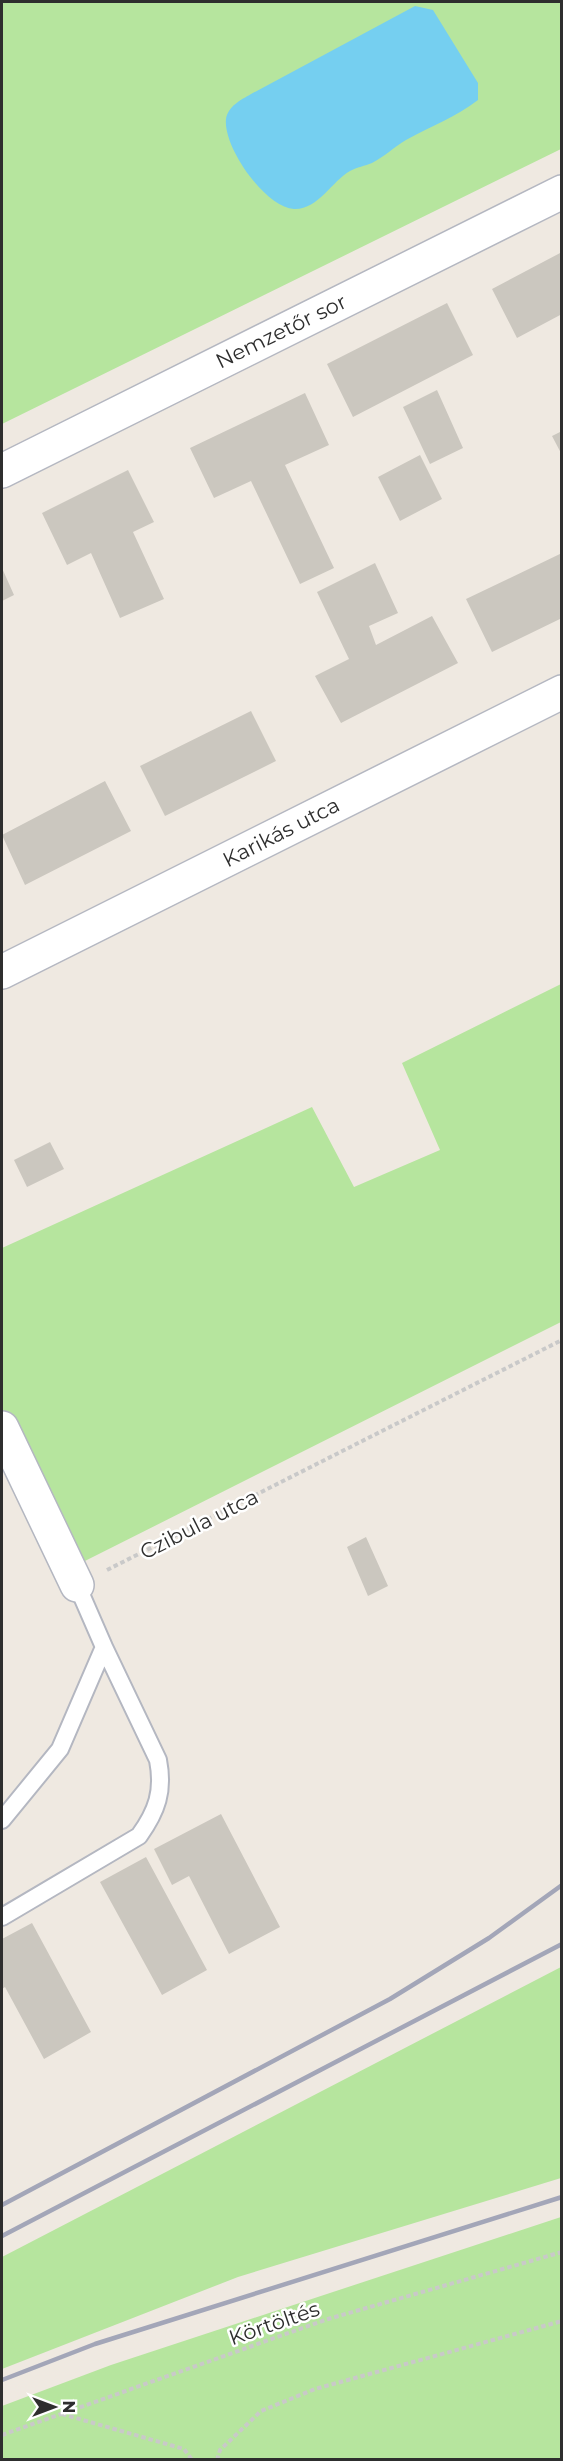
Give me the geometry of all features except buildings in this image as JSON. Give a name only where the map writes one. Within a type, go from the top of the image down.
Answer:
[{"type":"street","name":"Nemzetőr sor","points":[[2,471],[561,192]]},
{"type":"street","name":"Karikás utca","points":[[2,972],[561,692]]},
{"type":"street","points":[[2,1428],[77,1585]]},
{"type":"lane","points":[[2,1917],[139,1836],[152,1818],[159,1800],[162,1779],[158,1760],[77,1585]]},
{"type":"lane","points":[[2,1821],[60,1749],[104,1647]]},
{"type":"path","name":"Czibula utca","points":[[77,1585],[561,1340]]},
{"type":"path","name":"Körtöltés","points":[[2,2434],[328,2319],[561,2252]]},
{"type":"path","points":[[217,2460],[220,2450],[261,2411],[315,2389],[561,2321]]},
{"type":"path","points":[[62,2414],[184,2449],[192,2460]]},
{"type":"green space","points":[[2,2],[561,2],[561,149],[2,424]]},
{"type":"green space","points":[[561,984],[561,1322],[59,1574],[2,1465],[2,1248],[312,1107],[354,1187],[440,1150],[402,1063]]},
{"type":"green space","points":[[561,1967],[561,2178],[238,2277],[2,2369],[2,2257]]},
{"type":"green space","points":[[561,2217],[561,2459],[2,2459],[2,2406],[111,2365]]},
{"type":"water","points":[[415,6],[433,10],[478,83],[478,100],[406,140],[376,161],[350,171],[310,205],[294,209],[283,206],[271,198],[248,174],[231,145],[226,119],[229,110],[251,94]]},
{"type":"railway","points":[[2,2205],[390,1999],[489,1938],[562,1885]]},
{"type":"railway","points":[[2,2236],[562,1944]]},
{"type":"railway","points":[[2,2380],[95,2344],[562,2197]]}]
